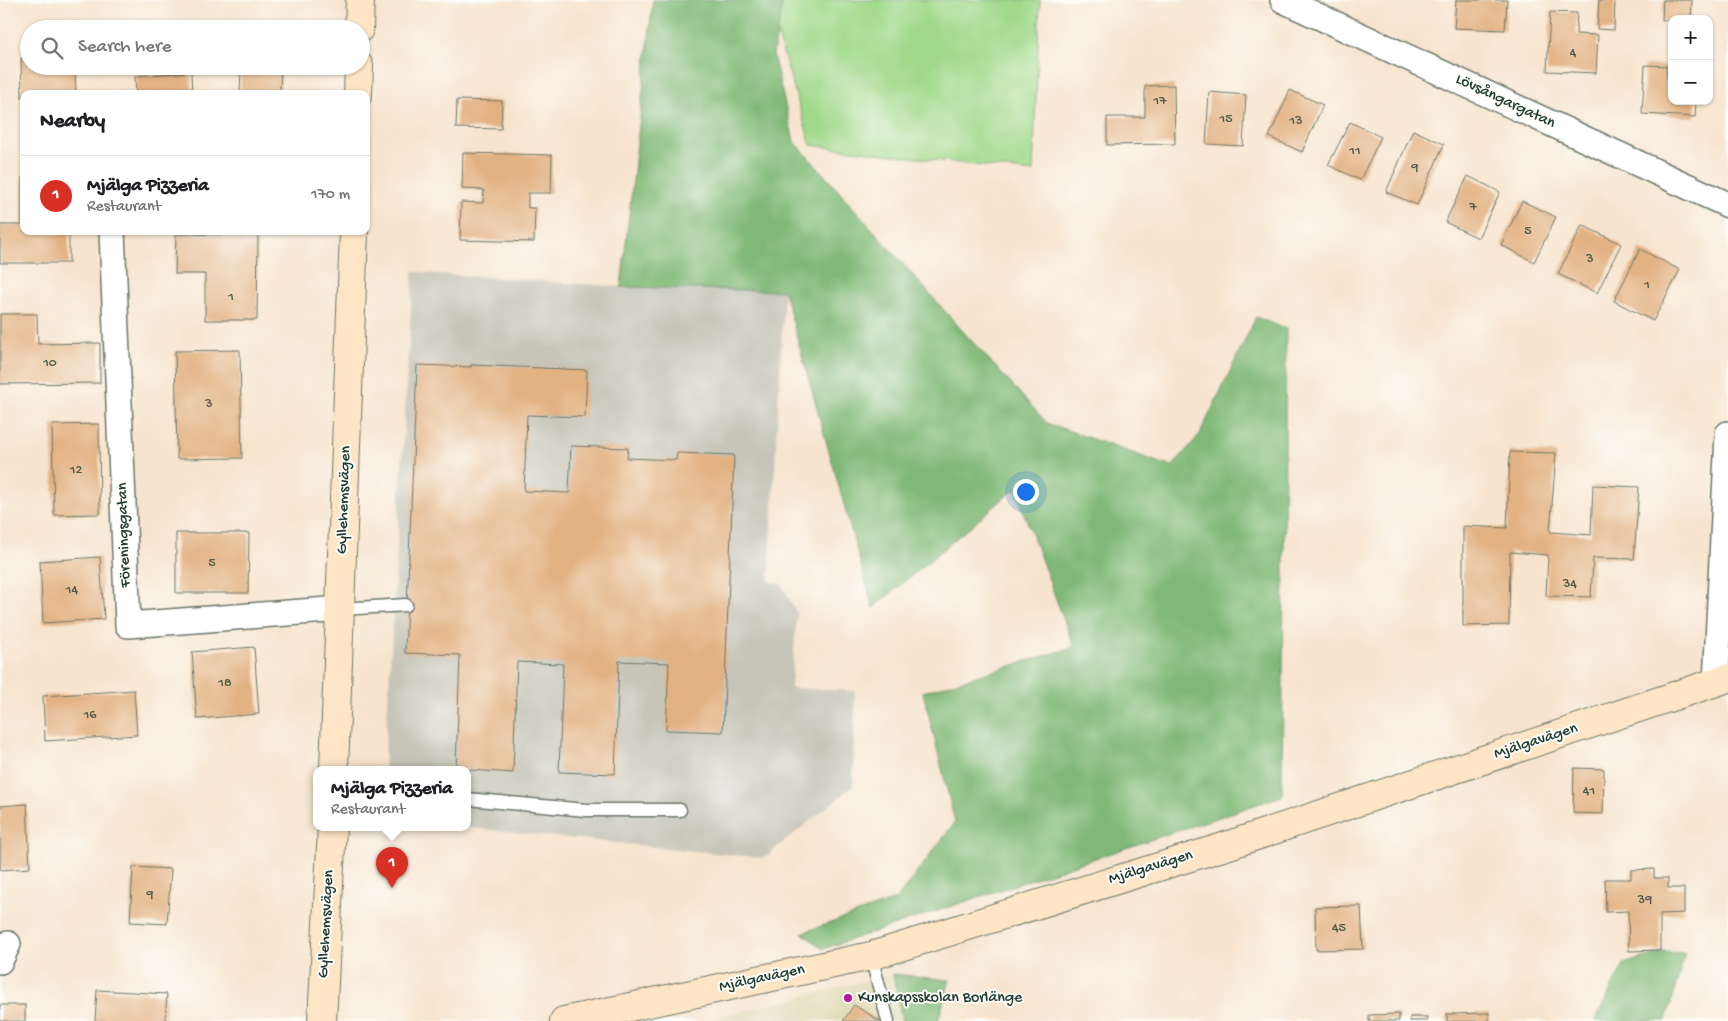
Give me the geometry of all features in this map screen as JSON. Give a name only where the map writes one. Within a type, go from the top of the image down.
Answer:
[{"type":"street","points":[[359,20],[360,0]]},
{"type":"street","name":"Lövsångargatan","points":[[1283,0],[1728,205]]},
{"type":"street","points":[[358,75],[358,90]]},
{"type":"street","name":"Föreningsgatan","points":[[112,235],[128,625],[341,609]]},
{"type":"street","name":"Gyllehemsvägen","points":[[334,766],[354,235]]},
{"type":"street","points":[[1722,681],[1728,434]]},
{"type":"street","name":"Mjälgavägen","points":[[564,1021],[871,956],[1233,844],[1722,681]]},
{"type":"street","name":"Gyllehemsvägen","points":[[322,1021],[332,831]]},
{"type":"lane","points":[[341,609],[406,605]]},
{"type":"lane","points":[[471,799],[586,810],[680,810]]},
{"type":"lane","points":[[871,956],[888,1021]]},
{"type":"shaded area","points":[[413,272],[621,287],[784,291],[769,581],[782,585],[797,613],[791,688],[855,691],[853,786],[764,858],[471,828],[471,766],[384,766]]},
{"type":"shaded area","name":"Kunskapsskolan Borlänge","points":[[893,974],[902,1021],[704,1021]]},
{"type":"green space","points":[[653,0],[783,0],[773,55],[794,141],[1047,423],[1172,467],[1200,434],[1256,317],[1286,329],[1282,796],[823,949],[802,933],[897,899],[955,822],[923,692],[1074,647],[1015,489],[873,608],[784,291],[621,287]]},
{"type":"green space","points":[[767,0],[1040,0],[1033,172],[811,145]]},
{"type":"green space","points":[[1663,952],[1685,953],[1666,1021],[1595,1021],[1624,964]]},
{"type":"green space","points":[[893,974],[950,980],[938,1021],[902,1021]]},
{"type":"building","points":[[1456,0],[1507,0],[1505,30],[1454,28]]},
{"type":"building","points":[[1599,0],[1615,1],[1614,30],[1597,29]]},
{"type":"building","points":[[1663,0],[1692,0],[1691,15],[1668,15],[1668,20],[1662,20]]},
{"type":"building","points":[[1550,12],[1577,13],[1576,34],[1598,35],[1596,73],[1547,71]]},
{"type":"building","points":[[1645,65],[1667,66],[1668,105],[1696,105],[1695,117],[1642,114]]},
{"type":"building","points":[[21,75],[75,75],[76,90],[22,90]]},
{"type":"building","points":[[191,75],[192,90],[136,90],[135,76]]},
{"type":"building","points":[[241,75],[281,75],[280,90],[240,90]]},
{"type":"building","points":[[1174,85],[1175,144],[1107,145],[1107,117],[1145,117],[1145,86]]},
{"type":"building","points":[[1290,90],[1323,105],[1302,152],[1269,137]]},
{"type":"building","points":[[1209,92],[1246,95],[1243,146],[1206,144]]},
{"type":"building","points":[[457,100],[502,101],[501,129],[456,128]]},
{"type":"building","points":[[1350,122],[1381,137],[1360,180],[1328,165]]},
{"type":"building","points":[[1413,130],[1444,144],[1417,205],[1386,192]]},
{"type":"building","points":[[463,153],[552,155],[551,193],[528,193],[528,208],[535,208],[534,242],[460,240],[461,202],[483,203],[484,190],[462,189]]},
{"type":"building","points":[[1468,176],[1500,192],[1478,238],[1445,222]]},
{"type":"building","points":[[1522,201],[1556,217],[1534,262],[1501,245]]},
{"type":"building","points":[[0,225],[20,225],[20,235],[69,235],[69,263],[0,263]]},
{"type":"building","points":[[1582,225],[1621,244],[1597,293],[1558,274]]},
{"type":"building","points":[[176,235],[258,235],[257,320],[205,320],[205,274],[175,274]]},
{"type":"building","points":[[1640,249],[1680,270],[1653,321],[1614,301]]},
{"type":"building","points":[[0,314],[37,314],[38,344],[100,343],[100,383],[0,384]]},
{"type":"building","points":[[240,350],[242,458],[177,459],[175,351]]},
{"type":"building","points":[[417,365],[471,367],[471,365],[587,370],[585,417],[527,415],[524,491],[569,493],[571,446],[628,448],[627,458],[676,460],[677,453],[734,455],[723,732],[666,730],[669,663],[619,661],[615,774],[559,772],[563,664],[517,662],[513,773],[471,770],[471,766],[456,766],[460,655],[405,653]]},
{"type":"building","points":[[99,424],[100,514],[54,515],[52,425]]},
{"type":"building","points":[[1510,452],[1556,453],[1550,532],[1591,535],[1593,485],[1639,487],[1634,559],[1593,558],[1591,597],[1546,596],[1548,555],[1510,552],[1509,625],[1463,626],[1463,526],[1507,528]]},
{"type":"building","points":[[176,533],[249,533],[248,593],[176,593]]},
{"type":"building","points":[[100,557],[104,619],[43,623],[40,561]]},
{"type":"building","points":[[254,647],[259,714],[197,719],[192,652]]},
{"type":"building","points":[[134,690],[137,735],[45,741],[43,696]]},
{"type":"building","points":[[1574,768],[1604,769],[1603,814],[1573,813]]},
{"type":"building","points":[[27,804],[30,868],[0,870],[0,806]]},
{"type":"building","points":[[133,867],[171,869],[167,924],[130,922]]},
{"type":"building","points":[[1654,869],[1654,878],[1668,878],[1668,888],[1684,888],[1684,913],[1660,914],[1660,950],[1629,951],[1628,911],[1606,912],[1605,879],[1631,879],[1631,870]]},
{"type":"building","points":[[1361,906],[1363,949],[1316,950],[1315,907]]},
{"type":"building","points":[[97,990],[167,994],[165,1021],[95,1021]]},
{"type":"building","points":[[0,1005],[25,1005],[25,1021],[0,1021]]},
{"type":"building","points":[[854,1005],[880,1021],[843,1021]]},
{"type":"building","points":[[1489,1013],[1489,1021],[1447,1021],[1447,1014]]},
{"type":"building","points":[[1399,1014],[1399,1021],[1369,1021],[1369,1015]]},
{"type":"building","points":[[1410,1017],[1427,1017],[1427,1021],[1410,1021]]},
{"type":"place","name":"Mjälga Pizzeria","points":[[392,888]]},
{"type":"place","name":"Kunskapsskolan Borlänge","points":[[848,998]]}]
